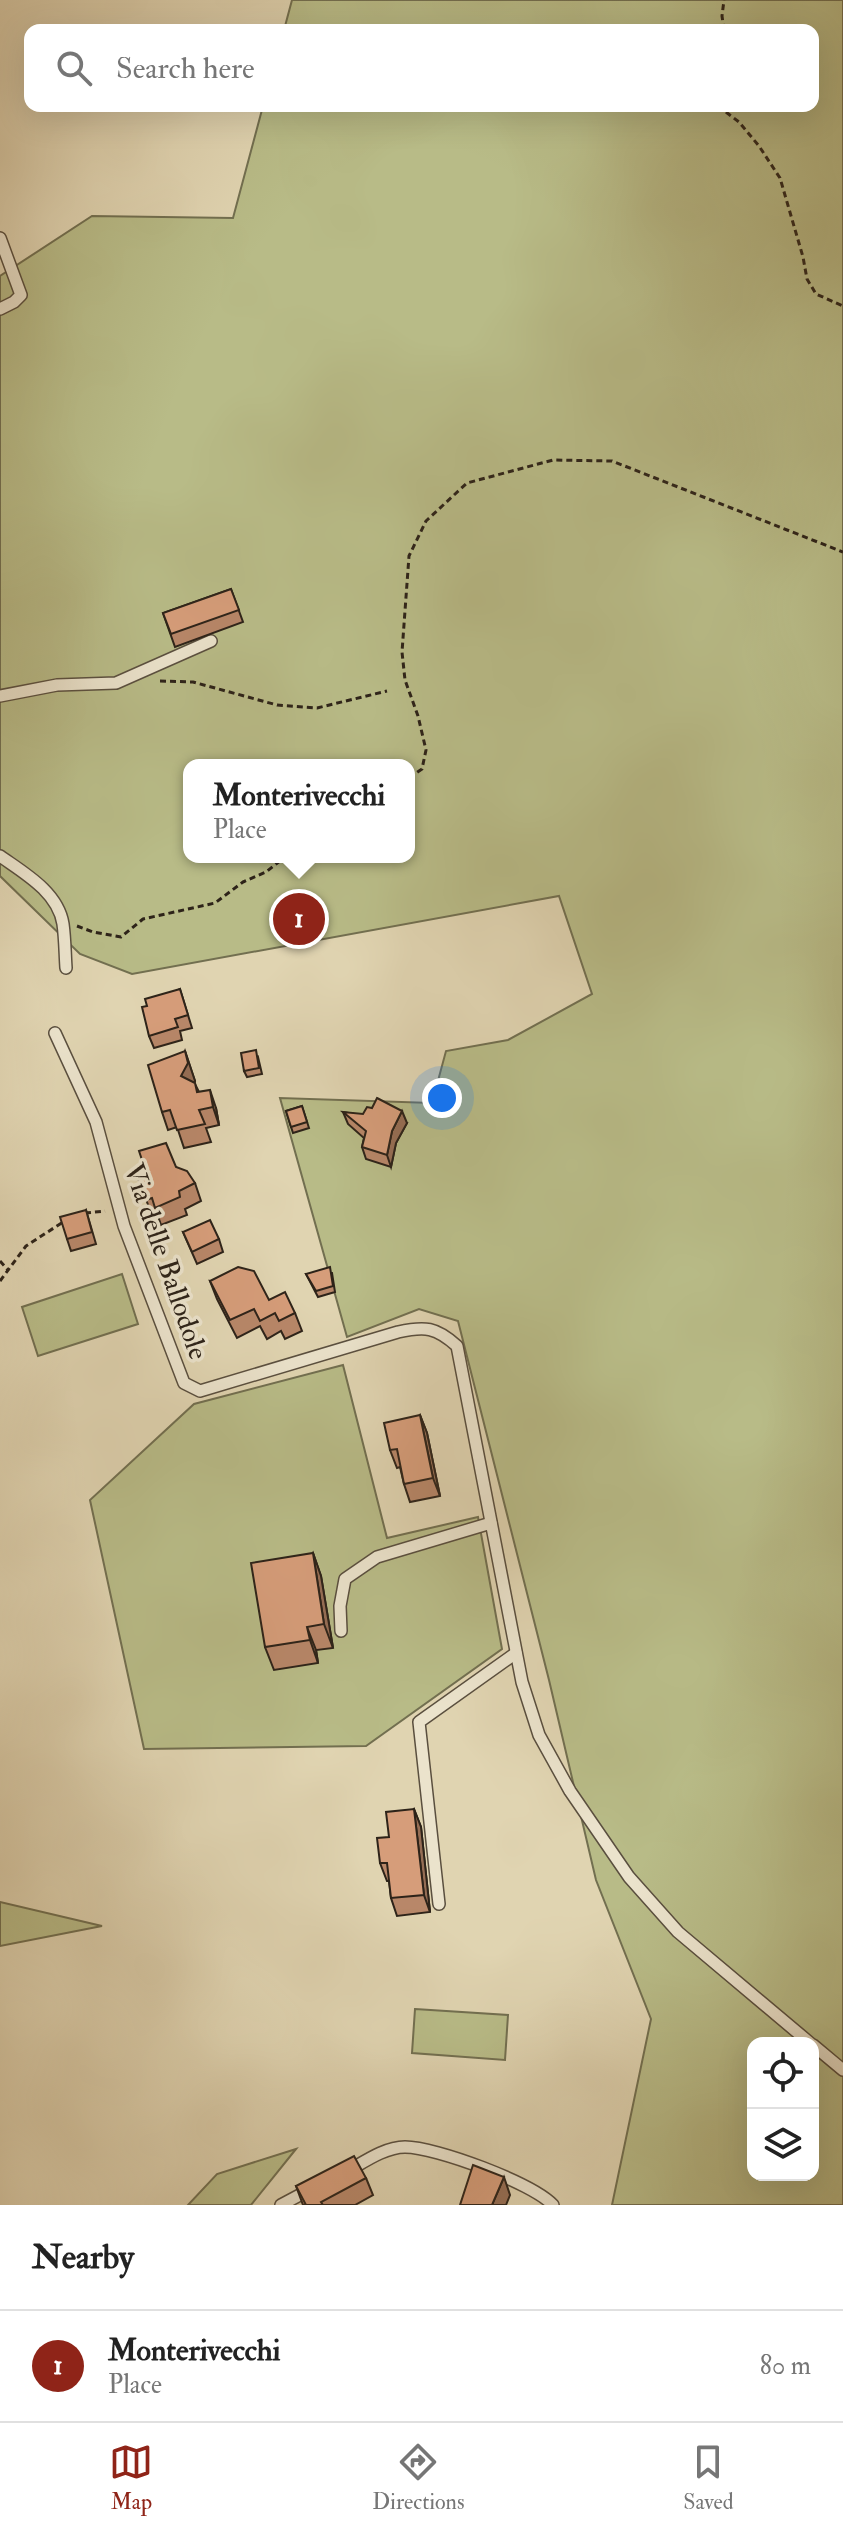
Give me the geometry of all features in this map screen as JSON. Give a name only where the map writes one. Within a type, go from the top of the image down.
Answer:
[{"type":"lane","points":[[0,238],[21,295],[0,309]]},
{"type":"lane","points":[[0,696],[57,685],[116,683],[211,641]]},
{"type":"lane","points":[[0,856],[40,884],[54,903],[63,920],[66,968]]},
{"type":"lane","name":"Via delle Ballodole","points":[[55,1033],[96,1122],[120,1211],[184,1383],[200,1391],[422,1327],[443,1334],[457,1346],[522,1682],[539,1735],[570,1791],[629,1877],[678,1932],[804,2037]]},
{"type":"lane","points":[[341,1631],[340,1606],[345,1579],[377,1557],[491,1523]]},
{"type":"lane","points":[[439,1904],[419,1722],[516,1653]]},
{"type":"lane","name":"Via delle Ballodole","points":[[819,2050],[843,2070]]},
{"type":"lane","points":[[332,2179],[384,2152],[404,2147],[484,2168],[542,2194],[553,2205]]},
{"type":"lane","points":[[281,2205],[319,2185]]},
{"type":"path","points":[[723,24],[724,0]]},
{"type":"path","points":[[726,112],[749,134],[780,178],[807,279],[816,294],[843,306]]},
{"type":"path","points":[[415,774],[422,769],[426,750],[405,680],[402,652],[409,556],[426,521],[467,483],[553,460],[612,461],[843,552]]},
{"type":"path","points":[[153,681],[193,682],[277,705],[317,708],[387,691]]},
{"type":"path","points":[[63,920],[93,932],[121,937],[143,919],[215,903],[243,882],[277,863]]},
{"type":"path","points":[[81,1214],[92,1210],[120,1211]]},
{"type":"path","points":[[0,1281],[26,1246],[70,1218]]},
{"type":"path","points":[[0,1261],[9,1271]]},
{"type":"green space","points":[[292,0],[843,0],[843,2205],[612,2205],[651,2019],[596,1880],[458,1321],[419,1309],[347,1337],[280,1098],[432,1103],[446,1051],[508,1040],[592,994],[559,896],[132,974],[80,954],[0,876],[0,276],[92,216],[233,218],[261,112],[819,112],[819,24],[286,24]]},
{"type":"green space","points":[[122,1274],[138,1324],[38,1356],[22,1307]]},
{"type":"green space","points":[[343,1365],[387,1538],[478,1517],[502,1649],[366,1746],[144,1749],[90,1500],[194,1404]]},
{"type":"green space","points":[[0,1902],[102,1926],[0,1946]]},
{"type":"green space","points":[[415,2009],[508,2015],[505,2060],[412,2053]]},
{"type":"green space","points":[[296,2149],[251,2205],[188,2205],[217,2174]]},
{"type":"building","points":[[231,589],[239,610],[171,634],[163,613]]},
{"type":"building","points":[[180,989],[188,1015],[175,1019],[178,1027],[149,1036],[142,1007],[147,1006],[145,999]]},
{"type":"building","points":[[256,1050],[259,1068],[244,1071],[241,1053]]},
{"type":"building","points":[[185,1051],[188,1063],[181,1076],[195,1083],[197,1092],[210,1090],[213,1107],[199,1110],[205,1124],[177,1130],[170,1110],[162,1112],[148,1065]]},
{"type":"building","points":[[377,1098],[402,1111],[392,1131],[387,1155],[362,1147],[366,1131],[343,1112],[363,1114],[367,1107],[372,1108]]},
{"type":"building","points":[[302,1106],[307,1122],[291,1127],[286,1111]]},
{"type":"building","points":[[166,1143],[176,1167],[187,1171],[195,1183],[179,1191],[180,1197],[155,1208],[152,1198],[146,1200],[135,1170],[144,1166],[139,1151]]},
{"type":"building","points":[[86,1210],[92,1232],[67,1239],[60,1217]]},
{"type":"building","points":[[210,1220],[219,1239],[192,1252],[183,1232]]},
{"type":"building","points":[[238,1267],[254,1271],[269,1300],[285,1292],[295,1313],[279,1321],[275,1313],[260,1321],[254,1309],[230,1320],[210,1281]]},
{"type":"building","points":[[330,1267],[333,1286],[316,1291],[306,1274]]},
{"type":"building","points":[[420,1415],[433,1478],[404,1484],[397,1449],[390,1450],[384,1423]]},
{"type":"building","points":[[313,1553],[324,1624],[307,1627],[310,1640],[265,1647],[251,1563]]},
{"type":"building","points":[[414,1809],[424,1895],[391,1898],[387,1863],[380,1863],[377,1838],[389,1837],[386,1812]]},
{"type":"building","points":[[354,2156],[366,2178],[321,2202],[323,2205],[306,2205],[296,2186]]},
{"type":"building","points":[[473,2165],[504,2177],[492,2205],[460,2205]]},
{"type":"place","name":"Monterivecchi","points":[[299,919]]}]
